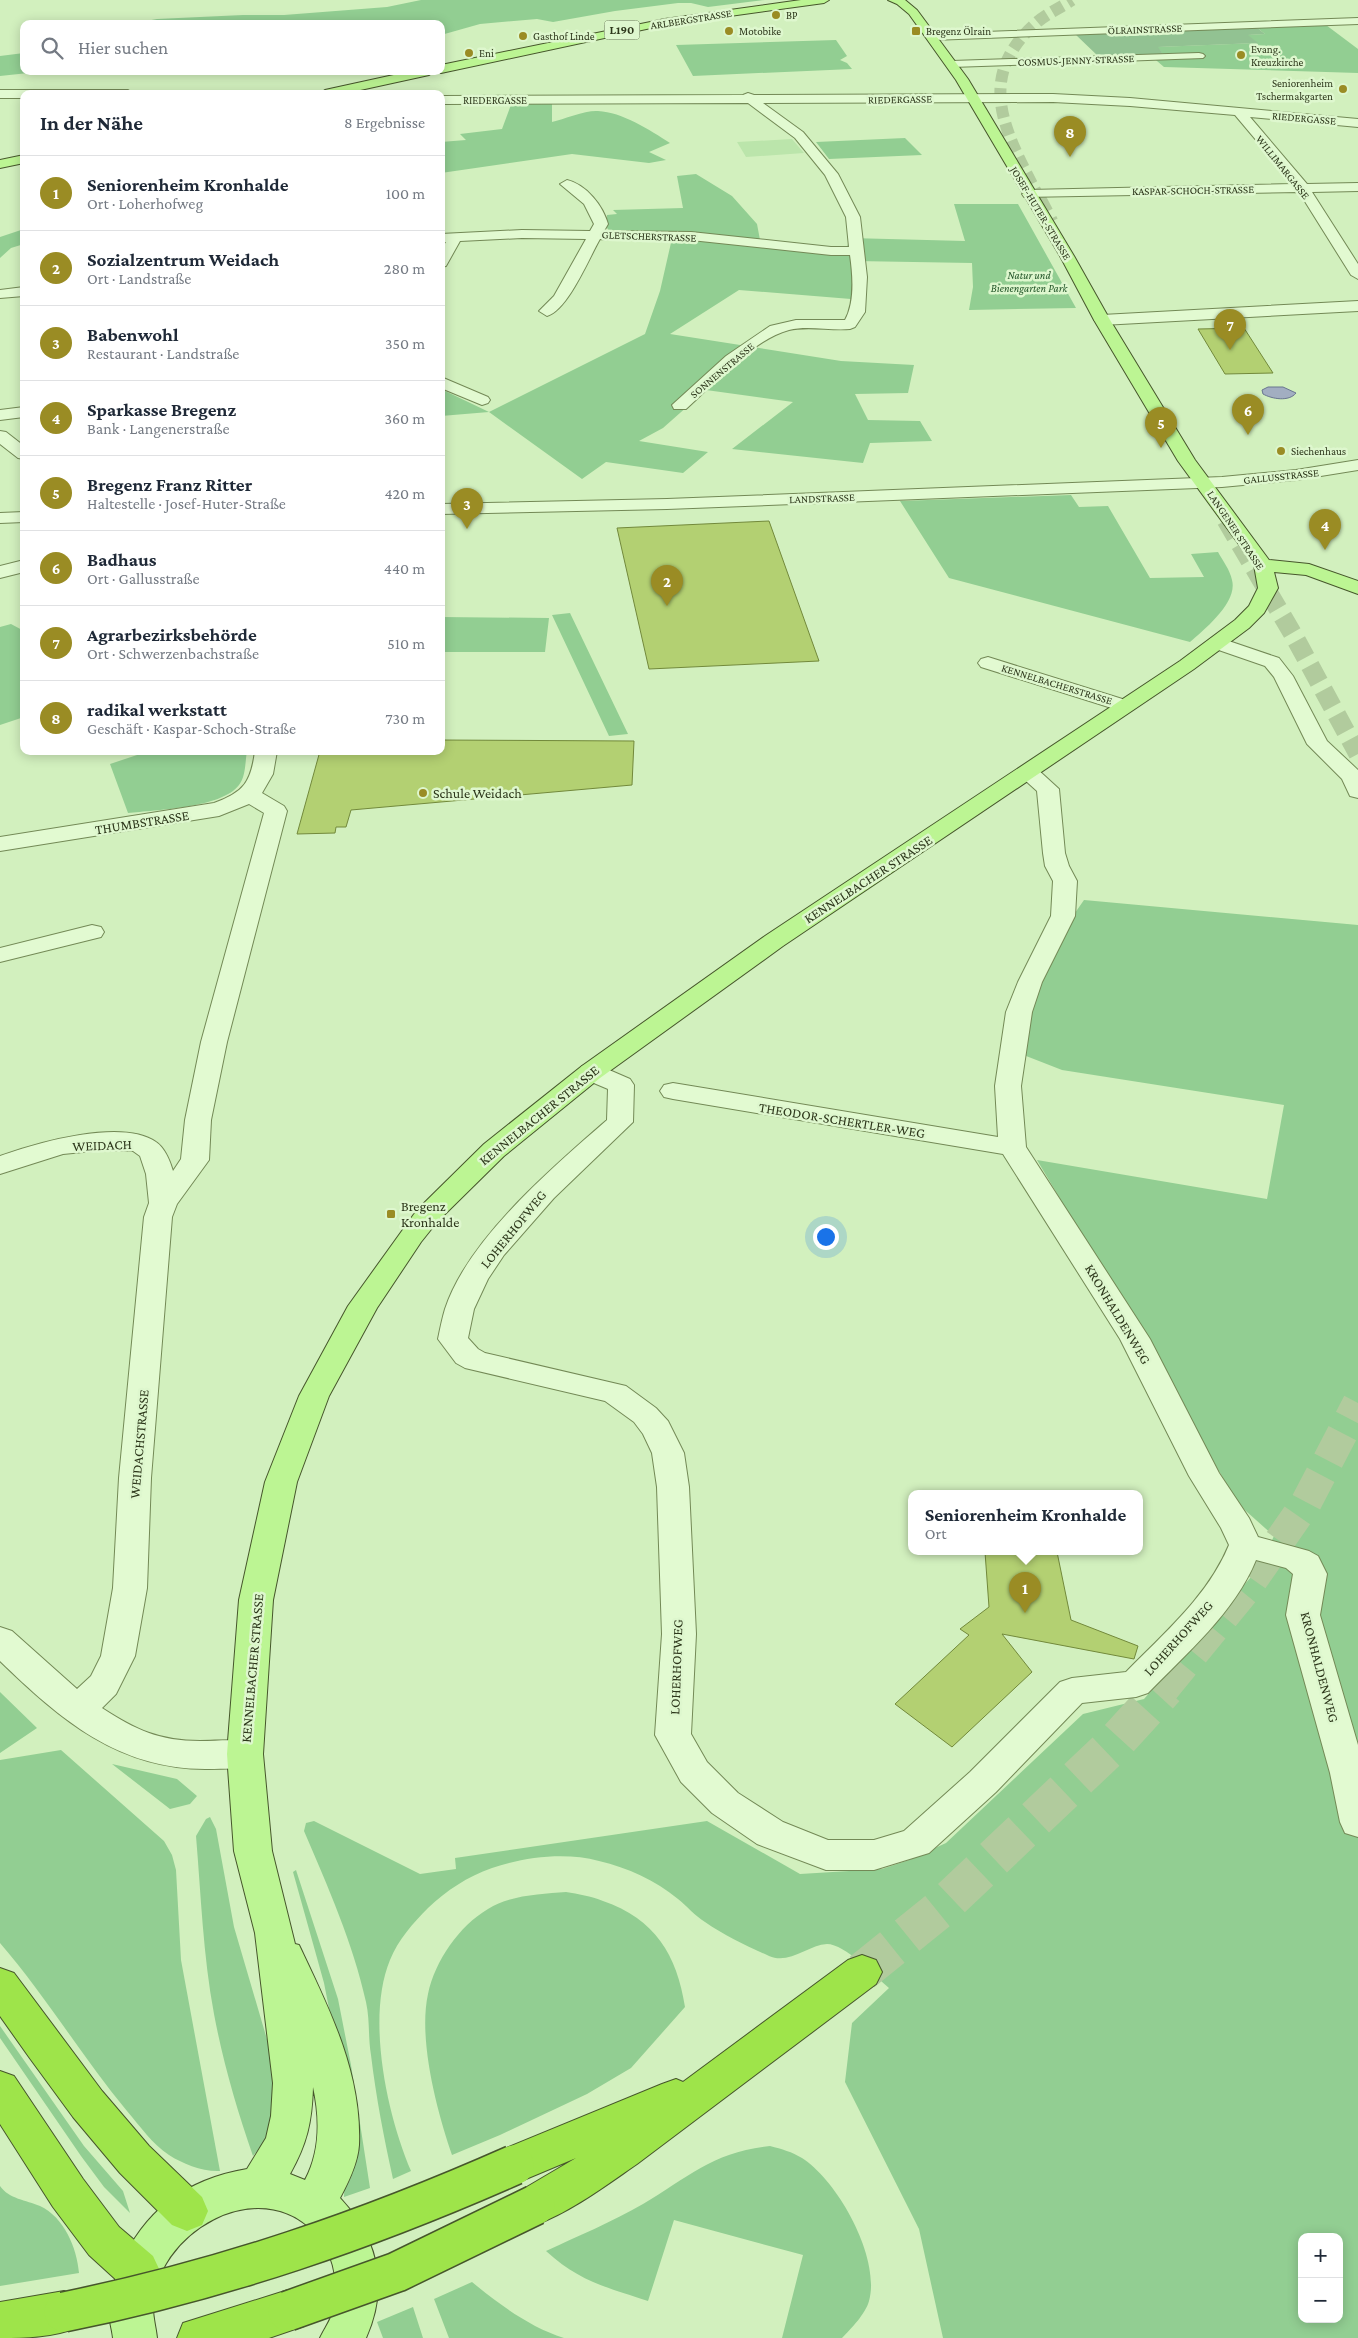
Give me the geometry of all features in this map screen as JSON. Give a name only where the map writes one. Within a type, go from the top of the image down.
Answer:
[{"type":"highway","points":[[199,2338],[288,2311],[397,2272],[535,2205],[585,2176],[622,2151],[716,2079],[771,2042],[862,1972]]},
{"type":"highway","points":[[0,1985],[119,2145],[162,2190],[187,2211]]},
{"type":"highway","points":[[0,2323],[155,2294],[269,2261],[384,2220],[716,2079]]},
{"type":"highway","points":[[0,2088],[104,2241],[138,2271]]},
{"type":"main road","name":"ARLBERGSTRASSE","points":[[445,68],[645,26],[824,0]]},
{"type":"main road","name":"JOSEF-HUTER-STRASSE","points":[[898,0],[913,12],[952,64],[974,98],[1067,256],[1102,320],[1188,461],[1203,482]]},
{"type":"main road","points":[[343,90],[411,75]]},
{"type":"main road","points":[[0,164],[20,160]]},
{"type":"main road","name":"LANGENER STRASSE","points":[[1203,482],[1265,572]]},
{"type":"main road","points":[[1265,572],[1338,580],[1358,588]]},
{"type":"main road","name":"KENNELBACHER STRASSE","points":[[259,2188],[285,2143],[292,2116],[293,2083],[274,1933],[253,1851],[245,1754],[256,1600],[282,1482],[291,1456],[314,1396],[363,1306],[427,1216],[494,1150],[591,1072],[774,941],[1028,773],[1217,643],[1257,609],[1267,593],[1265,572]]},
{"type":"main road","name":"KENNELBACHER STRASSE","points":[[274,1933],[323,2042],[336,2098],[338,2146],[330,2176],[315,2203]]},
{"type":"main road","points":[[135,2338],[130,2310],[138,2271],[147,2252],[165,2229],[187,2211],[220,2195],[259,2188],[287,2192],[315,2203],[340,2227],[354,2256],[357,2289],[354,2316],[342,2338]]},
{"type":"street","name":"ÖLRAINSTRASSE","points":[[932,37],[1358,21]]},
{"type":"street","name":"COSMUS-JENNY-STRASSE","points":[[952,64],[1199,56]]},
{"type":"street","points":[[0,94],[20,94]]},
{"type":"street","name":"RIEDERGASSE","points":[[445,100],[748,97],[1091,100],[1358,123]]},
{"type":"street","name":"SONNENSTRASSE","points":[[680,406],[754,342],[776,329],[799,324],[835,327],[850,324],[857,312],[860,277],[853,217],[831,174],[799,135],[748,97]]},
{"type":"street","name":"WILLIMARGASSE","points":[[1239,112],[1303,188],[1358,275]]},
{"type":"street","points":[[548,311],[560,298],[601,224],[598,214],[585,195],[567,184]]},
{"type":"street","name":"KASPAR-SCHOCH-STRASSE","points":[[1029,194],[1358,187]]},
{"type":"street","name":"GLETSCHERSTRASSE","points":[[449,237],[522,234],[691,236],[831,251],[856,251]]},
{"type":"street","points":[[445,250],[449,237]]},
{"type":"street","points":[[0,294],[20,292]]},
{"type":"street","points":[[1102,320],[1358,306]]},
{"type":"street","points":[[445,384],[482,400]]},
{"type":"street","points":[[0,415],[20,412]]},
{"type":"street","points":[[0,436],[20,451]]},
{"type":"street","name":"GALLUSSTRASSE","points":[[1203,482],[1252,480],[1356,468]]},
{"type":"street","name":"LANDSTRASSE","points":[[445,509],[658,505],[1203,482]]},
{"type":"street","points":[[0,518],[20,517]]},
{"type":"street","points":[[0,572],[20,567]]},
{"type":"street","points":[[1217,643],[1272,662],[1283,676],[1318,744],[1352,776],[1358,791]]},
{"type":"street","name":"KENNELBACHERSTRASSE","points":[[988,662],[1125,706]]},
{"type":"street","points":[[248,796],[257,785],[265,759]]},
{"type":"street","name":"KRONHALDENWEG","points":[[1028,773],[1048,789],[1054,853],[1057,866],[1065,881],[1063,916],[1030,982],[1019,1012],[1013,1040],[1008,1086],[1012,1147],[1135,1339],[1205,1476],[1237,1526],[1245,1545],[1297,1559],[1306,1565],[1310,1574],[1302,1615],[1348,1773],[1358,1822]]},
{"type":"street","name":"WEIDACHSTRASSE","points":[[79,1709],[104,1685],[118,1656],[130,1588],[140,1412],[152,1303],[158,1217],[163,1202],[187,1174],[195,1160],[198,1120],[214,1042],[276,811],[261,801],[248,796]]},
{"type":"street","name":"THUMBSTRASSE","points":[[0,844],[219,809],[248,796]]},
{"type":"street","points":[[0,955],[92,932]]},
{"type":"street","name":"LOHERHOFWEG","points":[[591,1072],[620,1085],[620,1122],[542,1192],[492,1251],[480,1268],[457,1314],[453,1339],[467,1356],[476,1361],[615,1393],[645,1415],[657,1429],[668,1452],[673,1487],[679,1634],[673,1735],[694,1772],[724,1803],[770,1832],[826,1855],[874,1855],[916,1842],[983,1782],[1072,1691],[1136,1684],[1200,1616],[1234,1573],[1245,1545]]},
{"type":"street","name":"THEODOR-SCHERTLER-WEG","points":[[673,1091],[1012,1147]]},
{"type":"street","name":"WEIDACH","points":[[0,1166],[56,1147],[113,1142],[136,1143],[145,1145],[154,1156],[163,1202]]},
{"type":"street","points":[[0,1640],[30,1669],[79,1709],[120,1737],[150,1749],[173,1753],[245,1754]]},
{"type":"green space","points":[[421,0],[765,0],[708,7],[691,3],[678,3],[615,11],[553,22],[537,19],[480,24],[445,34],[445,20],[152,20],[243,15],[284,15],[387,7]]},
{"type":"green space","points":[[1326,25],[1358,49],[1358,73],[1164,67],[1150,55],[1163,54],[1157,47],[1257,43],[1247,35],[1265,34],[1256,27]]},
{"type":"green space","points":[[1256,27],[1265,34],[1248,35],[1258,43],[1158,47],[1163,54],[1099,57],[1075,34]]},
{"type":"green space","points":[[836,40],[847,56],[840,60],[847,63],[852,69],[693,76],[676,45]]},
{"type":"green space","points":[[20,54],[20,74],[0,76],[0,56]]},
{"type":"green space","points":[[512,102],[552,103],[552,122],[581,113],[593,111],[607,112],[645,127],[670,143],[649,152],[666,160],[649,163],[572,154],[445,172],[445,142],[466,140],[460,134],[502,129]]},
{"type":"green space","points":[[905,138],[922,155],[829,159],[816,142]]},
{"type":"green space","points":[[792,139],[804,153],[746,157],[737,142]]},
{"type":"green space","name":"Natur und Bienengarten Park","points":[[696,174],[732,196],[757,224],[760,240],[830,248],[847,247],[850,238],[965,241],[954,204],[1018,204],[1076,308],[969,310],[973,287],[972,263],[855,261],[851,299],[739,290],[670,334],[841,361],[914,365],[908,393],[855,394],[868,420],[920,421],[932,441],[870,443],[863,463],[732,449],[793,402],[706,390],[663,428],[639,441],[708,452],[683,473],[606,462],[582,479],[489,412],[645,334],[660,291],[673,234],[610,231],[607,228],[607,215],[617,214],[613,210],[683,208],[677,176]]},
{"type":"green space","points":[[20,230],[20,245],[11,248],[0,258],[0,237]]},
{"type":"green space","points":[[445,391],[489,412],[445,416]]},
{"type":"green space","points":[[1071,495],[1079,507],[1108,506],[1150,578],[1204,577],[1191,554],[1218,552],[1230,573],[1233,588],[1230,597],[1219,614],[1190,642],[949,578],[900,501]]},
{"type":"green space","points":[[570,613],[628,734],[609,736],[552,615]]},
{"type":"green space","points":[[445,617],[549,618],[545,652],[445,652]]},
{"type":"green space","points":[[11,624],[20,629],[20,718],[0,725],[0,627]]},
{"type":"green space","points":[[137,755],[247,755],[243,777],[239,785],[230,793],[218,799],[171,809],[128,813],[110,764]]},
{"type":"green space","points":[[1084,900],[1358,925],[1358,2338],[943,2338],[919,2229],[845,2082],[852,2023],[889,1988],[860,1962],[834,1945],[820,1945],[784,1958],[769,1956],[713,1927],[651,1880],[620,1867],[586,1858],[559,1856],[518,1861],[492,1868],[474,1876],[442,1895],[411,1926],[397,1946],[390,1960],[383,1983],[380,2037],[387,2095],[394,2123],[411,2171],[393,2179],[378,2102],[370,2049],[367,2009],[361,1980],[339,1915],[304,1831],[306,1823],[314,1821],[420,1874],[456,1869],[455,1858],[707,1821],[800,1874],[882,1869],[909,1860],[946,1843],[1083,1714],[1144,1699],[1258,1569],[1274,1536],[1238,1504],[1037,1160],[1267,1199],[1284,1105],[1062,1070],[1021,1054],[1033,998],[1061,933]]},
{"type":"green space","points":[[0,1692],[37,1728],[0,1753]]},
{"type":"green space","points":[[61,1750],[164,1841],[172,1855],[176,1870],[181,1960],[220,2171],[193,2167],[169,2155],[152,2140],[111,2090],[33,1984],[0,1943],[0,1760]]},
{"type":"green space","points":[[112,1764],[177,1779],[197,1796],[190,1804],[170,1809]]},
{"type":"green space","points":[[210,1817],[216,1829],[234,1927],[271,2053],[276,2103],[269,2136],[253,2156],[236,2104],[222,2050],[207,1970],[196,1836],[206,1819]]},
{"type":"green space","points":[[296,1870],[338,1999],[351,2065],[370,2188],[344,2197],[347,2099],[324,1983],[293,1872]]},
{"type":"green space","points":[[566,1892],[594,1898],[621,1909],[637,1918],[650,1929],[661,1941],[669,1955],[676,1971],[685,2007],[631,2068],[587,2094],[500,2135],[452,2155],[435,2097],[425,2032],[428,1994],[436,1969],[458,1935],[477,1916],[488,1909],[516,1898]]},
{"type":"green space","points":[[0,2026],[84,2146],[123,2191],[130,2213],[104,2187],[81,2156],[0,2038]]},
{"type":"green space","points":[[770,2146],[802,2158],[816,2169],[842,2202],[863,2243],[869,2264],[871,2283],[869,2301],[862,2316],[842,2338],[782,2338],[803,2255],[674,2220],[648,2301],[582,2277],[546,2251],[631,2211],[688,2175],[718,2159],[733,2153]]},
{"type":"green space","points":[[0,2186],[8,2194],[40,2206],[56,2218],[68,2234],[78,2263],[79,2273],[0,2286]]},
{"type":"green space","points":[[472,2282],[493,2299],[539,2328],[564,2338],[449,2338],[434,2299]]},
{"type":"green space","points":[[413,2307],[423,2338],[383,2338],[377,2322]]},
{"type":"water","points":[[1268,387],[1283,387],[1296,393],[1285,399],[1271,397],[1263,394],[1262,390]]},
{"type":"building","points":[[1244,328],[1273,373],[1225,374],[1198,329]]},
{"type":"building","points":[[769,521],[819,661],[649,669],[617,528]]},
{"type":"building","name":"Schule Weidach","points":[[445,740],[634,741],[632,785],[351,810],[346,827],[336,827],[335,833],[297,834],[319,755],[445,755]]},
{"type":"building","points":[[985,1555],[1058,1555],[1071,1620],[1138,1646],[1134,1659],[1002,1634],[1032,1672],[952,1747],[895,1704],[969,1635],[960,1629],[989,1607]]},
{"type":"tunnel","points":[[1040,200],[1008,132],[1002,110],[1000,89],[1004,67],[1015,46],[1038,21],[1072,0]]},
{"type":"tunnel","points":[[1039,199],[1051,222]]},
{"type":"tunnel","points":[[1226,520],[1294,636],[1358,754]]},
{"type":"tunnel","points":[[1164,1689],[1246,1589],[1306,1503],[1358,1403]]},
{"type":"tunnel","points":[[862,1972],[940,1909],[1113,1745],[1165,1688]]},
{"type":"place","name":"BP","points":[[776,15]]},
{"type":"place","name":"Motobike","points":[[729,31]]},
{"type":"place","name":"Bregenz Ölrain","points":[[916,31]]},
{"type":"place","name":"Gasthof Linde","points":[[523,36]]},
{"type":"place","name":"Eni","points":[[469,53]]},
{"type":"place","name":"Evang. Kreuzkirche","points":[[1241,55]]},
{"type":"place","name":"Seniorenheim Tschermakgarten","points":[[1343,89]]},
{"type":"place","name":"radikal werkstatt","points":[[1070,157]]},
{"type":"place","name":"Agrarbezirksbehörde","points":[[1230,350]]},
{"type":"place","name":"Badhaus","points":[[1248,435]]},
{"type":"place","name":"Bregenz Franz Ritter","points":[[1161,448]]},
{"type":"place","name":"Siechenhaus","points":[[1281,451]]},
{"type":"place","name":"Babenwohl","points":[[467,529]]},
{"type":"place","name":"Sparkasse Bregenz","points":[[1325,550]]},
{"type":"place","name":"Sozialzentrum Weidach","points":[[667,606]]},
{"type":"place","name":"Schule Weidach","points":[[423,793]]},
{"type":"place","name":"Bregenz Kronhalde","points":[[391,1214]]},
{"type":"place","name":"Seniorenheim Kronhalde","points":[[1025,1613]]}]
